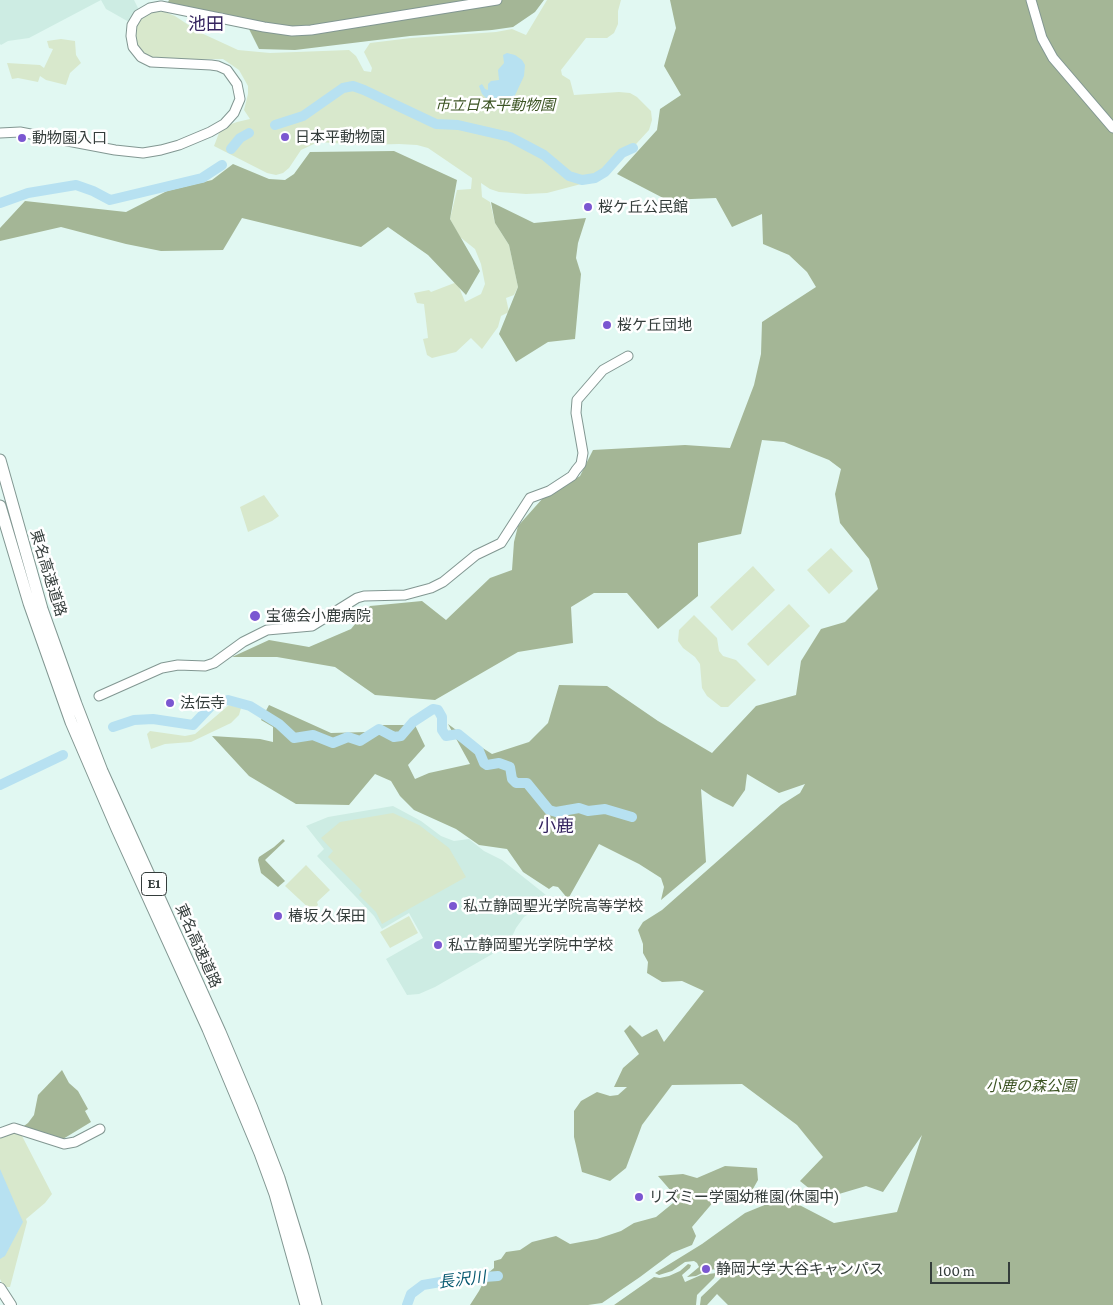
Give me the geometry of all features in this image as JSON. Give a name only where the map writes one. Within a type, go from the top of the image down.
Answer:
[{"type":"highway","name":"東名高速道路","points":[[0,460],[42,609],[76,704],[102,771],[216,1023],[252,1108],[279,1178],[316,1305]]},
{"type":"highway","name":"東名高速道路","points":[[0,506],[29,603],[71,722],[117,829],[208,1029],[260,1153],[275,1194],[306,1305]]},
{"type":"main road","points":[[0,1288],[11,1305]]},
{"type":"street","points":[[0,133],[20,132],[115,150],[143,153],[179,145],[224,124],[234,113],[240,98],[237,84],[227,70],[210,65],[151,62],[141,56],[133,47],[130,36],[132,25],[138,15],[150,8],[161,6],[264,28],[292,31],[310,30],[497,0]]},
{"type":"street","points":[[1030,0],[1042,38],[1053,58],[1113,128]]},
{"type":"street","points":[[99,696],[162,668],[178,665],[205,666],[214,663],[243,642],[267,630],[312,626],[357,598],[364,596],[405,595],[431,588],[443,582],[476,554],[501,543],[530,498],[549,491],[572,476],[581,464],[583,453],[576,413],[578,400],[603,370],[628,356]]},
{"type":"street","points":[[0,1133],[14,1128],[64,1144],[75,1142],[100,1128]]},
{"type":"shaded area","points":[[0,0],[101,0],[29,38],[8,41],[1,45]]},
{"type":"shaded area","points":[[101,0],[134,0],[139,10],[129,22],[106,9]]},
{"type":"shaded area","name":"私立静岡聖光学院高等学校","points":[[393,806],[421,821],[441,836],[454,841],[469,839],[484,851],[502,860],[551,899],[524,917],[508,945],[435,987],[419,994],[407,995],[386,959],[423,938],[409,913],[382,929],[374,916],[317,856],[324,849],[306,826],[328,817]]},
{"type":"green space","points":[[169,0],[544,0],[535,12],[513,27],[410,36],[295,50],[259,49],[244,19],[170,4]]},
{"type":"green space","name":"市立日本平動物園","points":[[547,0],[621,0],[618,11],[618,24],[614,33],[607,38],[586,38],[561,70],[562,75],[570,80],[574,95],[619,92],[630,93],[637,97],[651,111],[652,120],[649,130],[613,169],[600,179],[547,193],[526,194],[499,192],[481,183],[482,197],[490,202],[495,223],[509,245],[518,287],[514,295],[506,298],[509,312],[501,316],[498,327],[482,349],[471,338],[456,352],[432,358],[427,355],[423,339],[428,338],[424,304],[417,303],[414,293],[429,290],[431,292],[457,282],[465,302],[481,294],[485,284],[481,264],[475,249],[460,237],[450,219],[457,190],[471,189],[472,178],[428,148],[417,145],[364,145],[318,142],[301,150],[289,168],[283,173],[276,175],[267,173],[214,146],[219,133],[226,126],[250,119],[244,110],[248,86],[239,70],[223,59],[158,60],[144,55],[134,42],[135,25],[139,20],[154,11],[165,12],[175,16],[199,32],[238,50],[270,53],[349,50],[356,56],[364,71],[371,72],[372,68],[364,52],[370,43],[512,29],[526,35]]},
{"type":"green space","name":"小鹿の森公園","points":[[670,0],[1113,0],[1113,1305],[728,1305],[717,1294],[707,1305],[700,1305],[701,1297],[721,1278],[721,1272],[718,1269],[708,1270],[696,1276],[687,1277],[699,1267],[694,1261],[685,1262],[672,1271],[659,1275],[655,1273],[702,1244],[745,1213],[784,1197],[834,1223],[897,1212],[922,1135],[883,1192],[866,1186],[822,1199],[800,1181],[823,1157],[797,1125],[742,1084],[672,1085],[642,1125],[626,1168],[610,1181],[582,1172],[574,1137],[574,1111],[581,1101],[597,1092],[610,1096],[618,1095],[627,1087],[614,1087],[623,1068],[639,1054],[624,1031],[630,1025],[642,1037],[657,1029],[664,1042],[704,991],[682,981],[662,982],[647,973],[648,962],[643,953],[643,944],[638,930],[643,922],[662,910],[781,805],[800,793],[805,784],[779,793],[747,774],[745,790],[733,807],[701,789],[706,862],[661,900],[664,887],[661,878],[639,864],[599,844],[568,899],[558,887],[553,886],[549,889],[523,872],[507,849],[479,845],[456,829],[414,810],[400,796],[391,781],[375,774],[349,805],[296,804],[249,776],[212,736],[260,739],[273,742],[273,727],[261,720],[269,705],[331,733],[367,732],[383,725],[415,725],[425,746],[408,765],[415,779],[429,773],[470,764],[448,724],[492,754],[529,742],[548,723],[559,685],[607,686],[658,721],[712,753],[756,706],[796,695],[801,661],[821,629],[845,622],[878,589],[869,559],[840,523],[835,494],[841,469],[829,460],[784,442],[762,440],[741,534],[698,543],[698,596],[658,629],[627,593],[594,593],[571,607],[573,643],[518,652],[435,700],[375,695],[335,667],[277,657],[232,657],[269,640],[309,647],[351,629],[370,606],[422,601],[446,620],[490,578],[512,570],[514,542],[518,526],[543,498],[580,476],[593,450],[685,445],[730,448],[754,385],[761,354],[762,322],[816,287],[807,272],[789,255],[763,244],[762,214],[732,227],[716,198],[667,200],[617,174],[657,130],[660,109],[681,95],[664,66],[676,28]]},
{"type":"green space","points":[[61,39],[75,41],[76,55],[81,63],[70,73],[66,85],[46,80],[40,76],[38,82],[18,78],[12,79],[7,63],[40,65],[44,68],[53,49],[49,48],[47,41]]},
{"type":"green space","points":[[394,151],[457,180],[450,219],[480,271],[466,295],[428,255],[388,227],[361,247],[242,218],[223,250],[161,251],[61,227],[0,241],[0,228],[25,201],[126,212],[167,191],[212,180],[233,164],[269,179],[285,180],[294,174],[310,152]]},
{"type":"green space","points":[[491,202],[534,223],[586,218],[578,243],[576,258],[581,274],[575,339],[548,342],[516,362],[499,334],[518,287],[509,245],[495,223]]},
{"type":"green space","points":[[264,495],[279,516],[248,532],[240,507]]},
{"type":"green space","points":[[831,548],[853,571],[829,594],[807,570]]},
{"type":"green space","points":[[753,566],[775,590],[732,631],[710,607]]},
{"type":"green space","points":[[789,604],[810,626],[768,666],[747,644]]},
{"type":"green space","points":[[694,615],[717,638],[719,651],[723,656],[736,660],[756,680],[728,707],[721,707],[707,696],[702,688],[700,664],[678,641],[679,630]]},
{"type":"green space","points":[[229,705],[241,708],[239,715],[231,723],[191,742],[165,744],[151,749],[147,734],[150,731],[185,736],[195,734]]},
{"type":"green space","points":[[393,813],[419,825],[449,848],[466,877],[382,924],[376,912],[359,895],[362,891],[328,857],[333,851],[321,838],[340,822]]},
{"type":"green space","points":[[283,839],[285,841],[265,860],[285,881],[278,887],[261,873],[258,860],[259,857]]},
{"type":"green space","points":[[306,865],[330,890],[317,902],[318,905],[312,911],[285,886]]},
{"type":"green space","points":[[409,916],[418,933],[390,948],[380,932]]},
{"type":"green space","points":[[62,1070],[69,1083],[78,1091],[88,1109],[85,1111],[91,1122],[63,1139],[21,1128],[34,1115],[38,1095]]},
{"type":"green space","points":[[18,1131],[52,1194],[45,1203],[26,1219],[27,1222],[10,1287],[4,1287],[0,1279],[0,1136]]},
{"type":"green space","points":[[725,1166],[757,1168],[758,1180],[745,1203],[731,1202],[728,1192],[715,1200],[692,1227],[696,1236],[692,1245],[672,1253],[602,1303],[588,1305],[470,1305],[488,1273],[494,1268],[494,1261],[501,1259],[506,1252],[520,1250],[532,1242],[556,1236],[570,1244],[597,1239],[621,1231],[634,1223],[656,1217],[678,1199],[658,1176],[683,1174],[697,1178]]},
{"type":"green space","points":[[688,1264],[691,1265],[690,1268],[682,1275],[685,1282],[701,1275],[716,1273],[714,1278],[697,1295],[696,1305],[614,1305],[654,1277],[669,1276],[680,1271]]},
{"type":"water","points":[[507,53],[515,55],[525,65],[524,76],[510,106],[504,108],[488,100],[482,94],[479,86],[482,84],[488,90],[488,84],[491,81],[499,80],[498,70],[504,63],[503,55]]},
{"type":"water","points":[[0,1169],[23,1222],[5,1256],[0,1259]]},
{"type":"waterway","points":[[275,125],[303,116],[343,88],[353,86],[436,124],[458,125],[510,137],[544,155],[569,176],[582,180],[595,178],[605,172],[622,153],[633,148]]},
{"type":"waterway","points":[[231,149],[240,138],[249,133]]},
{"type":"waterway","points":[[0,203],[28,193],[76,185],[110,200],[202,178],[222,165]]},
{"type":"waterway","points":[[113,727],[134,720],[153,719],[193,725],[211,706],[228,700],[250,706],[279,724],[294,738],[313,735],[333,743],[348,737],[360,741],[379,729],[394,737],[401,736],[413,722],[433,709],[438,710],[442,717],[442,730],[446,736],[458,734],[479,751],[484,763],[487,765],[499,763],[510,767],[512,779],[516,783],[527,783],[549,810],[556,812],[579,808],[588,811],[605,809],[632,817]]},
{"type":"waterway","points":[[0,785],[63,755]]},
{"type":"waterway","name":"長沢川","points":[[407,1305],[411,1294],[423,1285],[458,1279],[498,1276]]},
{"type":"place","name":"日本平動物園","points":[[285,137]]},
{"type":"place","name":"動物園入口","points":[[22,138]]},
{"type":"place","name":"桜ケ丘公民館","points":[[588,207]]},
{"type":"place","name":"桜ケ丘団地","points":[[607,325]]},
{"type":"place","name":"宝徳会小鹿病院","points":[[255,616]]},
{"type":"place","name":"法伝寺","points":[[170,703]]},
{"type":"place","name":"私立静岡聖光学院高等学校","points":[[453,906]]},
{"type":"place","name":"椿坂 久保田","points":[[278,916]]},
{"type":"place","name":"私立静岡聖光学院中学校","points":[[438,945]]},
{"type":"place","name":"リズミー学園幼稚園(休園中)","points":[[639,1197]]},
{"type":"place","name":"静岡大学 大谷キャンパス","points":[[706,1269]]},
{"type":"district","name":"池田","points":[[206,24]]},
{"type":"district","name":"小鹿","points":[[556,826]]}]
